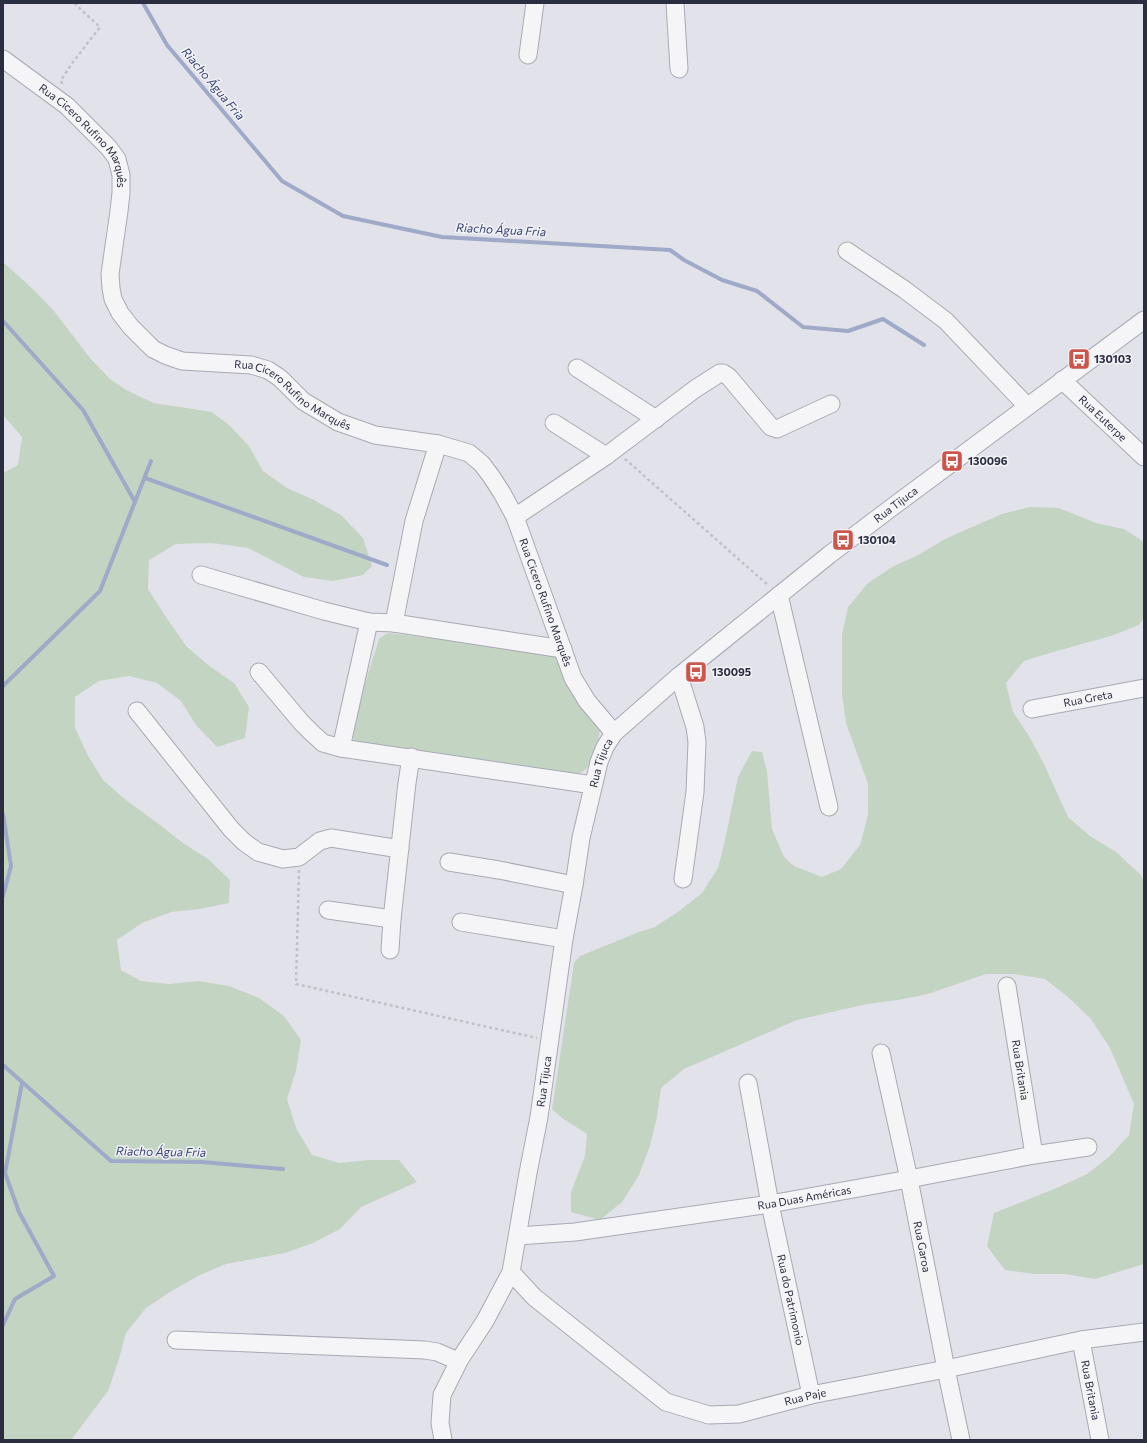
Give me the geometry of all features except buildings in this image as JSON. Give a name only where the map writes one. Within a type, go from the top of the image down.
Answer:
[{"type":"street","points":[[528,55],[535,3]]},
{"type":"street","points":[[675,3],[679,69]]},
{"type":"street","name":"Rua Cicero Rufino Marquês","points":[[3,59],[66,106],[109,148],[117,159],[121,175],[121,193],[110,274],[110,288],[113,300],[120,313],[131,327],[148,344],[165,355],[182,361],[251,365],[268,370],[280,378],[303,401],[338,422],[375,435],[438,444],[469,453],[482,464],[502,493],[515,517],[573,678],[587,701],[614,733]]},
{"type":"street","points":[[847,251],[905,290],[946,321],[1028,406]]},
{"type":"street","name":"Rua Tijuca","points":[[443,1440],[440,1423],[442,1395],[458,1361],[485,1321],[511,1272],[539,1117],[564,939],[581,838],[599,762],[605,747],[614,733],[680,676],[779,595],[878,517],[1144,320]]},
{"type":"street","points":[[578,368],[656,419]]},
{"type":"street","points":[[515,517],[610,453],[715,376],[723,373],[729,377],[771,427],[777,429],[831,404]]},
{"type":"street","name":"Rua Euterpe","points":[[1062,380],[1144,457]]},
{"type":"street","points":[[554,423],[610,453]]},
{"type":"street","points":[[394,623],[414,521],[438,444]]},
{"type":"street","points":[[201,575],[324,611],[369,622],[394,623],[562,649]]},
{"type":"street","points":[[779,595],[829,808]]},
{"type":"street","points":[[341,748],[369,622]]},
{"type":"street","points":[[259,672],[301,722],[323,743],[341,748],[411,757],[593,785]]},
{"type":"street","points":[[680,676],[695,727],[697,742],[695,792],[683,879]]},
{"type":"street","name":"Rua Greta","points":[[1032,709],[1144,688]]},
{"type":"street","points":[[136,711],[231,829],[244,842],[258,852],[283,859],[299,857],[320,841],[331,838],[400,849]]},
{"type":"street","points":[[390,950],[406,783],[411,757]]},
{"type":"street","points":[[449,862],[500,870],[574,885]]},
{"type":"street","points":[[328,910],[392,919]]},
{"type":"street","points":[[461,922],[564,939]]},
{"type":"street","name":"Rua Britania","points":[[1007,986],[1034,1154]]},
{"type":"street","name":"Rua Garoa","points":[[881,1053],[909,1179],[961,1440]]},
{"type":"street","name":"Rua do Patrimonio","points":[[748,1083],[770,1204],[811,1395]]},
{"type":"street","name":"Rua Duas Américas","points":[[518,1236],[575,1232],[770,1204],[909,1179],[1034,1154],[1088,1147]]},
{"type":"street","name":"Rua Paje","points":[[511,1272],[534,1297],[666,1402],[709,1414],[739,1414],[811,1395],[946,1369],[1082,1340],[1144,1332]]},
{"type":"street","points":[[176,1340],[425,1350],[437,1352],[458,1361]]},
{"type":"street","name":"Rua Britania","points":[[1082,1340],[1100,1440]]},
{"type":"path","points":[[66,106],[61,80],[100,27],[76,5],[77,3]]},
{"type":"path","points":[[610,453],[779,595]]},
{"type":"path","points":[[299,857],[296,984],[550,1041]]},
{"type":"green space","points":[[3,262],[34,290],[54,311],[90,358],[110,379],[128,391],[154,403],[212,412],[229,425],[249,446],[263,471],[287,488],[314,500],[341,515],[363,538],[372,566],[363,575],[333,581],[304,577],[248,548],[212,543],[176,544],[149,560],[148,589],[164,614],[186,646],[208,665],[234,683],[249,707],[245,738],[217,747],[196,725],[181,701],[157,683],[129,676],[99,681],[75,697],[75,727],[87,754],[103,780],[126,800],[183,843],[208,859],[230,880],[229,903],[200,909],[171,912],[142,923],[117,940],[121,970],[141,981],[169,984],[199,981],[229,986],[259,998],[284,1016],[301,1040],[296,1071],[287,1099],[296,1128],[312,1155],[339,1163],[369,1160],[399,1160],[417,1182],[361,1207],[340,1229],[313,1243],[285,1253],[226,1264],[198,1276],[146,1308],[126,1333],[108,1391],[71,1440],[3,1440],[3,473],[18,465],[22,437],[3,415]]},
{"type":"green space","points":[[1030,507],[1059,508],[1096,523],[1124,529],[1144,542],[1144,618],[1139,625],[1111,636],[1024,661],[1006,683],[1013,712],[1029,736],[1043,762],[1068,817],[1090,836],[1116,852],[1140,874],[1144,881],[1144,1264],[1095,1279],[1065,1274],[1035,1274],[1005,1270],[987,1246],[994,1213],[1087,1174],[1110,1156],[1129,1135],[1134,1104],[1110,1048],[1090,1018],[1069,998],[1045,979],[1015,974],[986,974],[928,994],[867,1004],[797,1020],[684,1069],[661,1088],[657,1117],[650,1146],[639,1175],[622,1202],[600,1220],[571,1212],[571,1192],[585,1156],[587,1134],[562,1118],[552,1109],[574,963],[580,956],[655,927],[702,893],[718,868],[738,777],[752,751],[762,752],[767,771],[772,829],[784,857],[794,866],[822,877],[841,869],[860,845],[868,815],[868,784],[846,723],[842,694],[842,635],[848,607],[868,583],[892,567],[920,554],[945,539],[972,527],[1002,514]]},
{"type":"green space","points":[[390,633],[548,653],[557,656],[600,728],[593,756],[586,769],[578,774],[572,775],[356,744],[351,733],[351,728],[379,639]]},
{"type":"waterway","name":"Riacho Água Fria","points":[[143,3],[167,45],[282,181],[343,216],[442,237],[670,250],[684,260],[722,280],[757,291],[803,327],[848,331],[883,319],[924,345]]},
{"type":"waterway","points":[[3,321],[83,410],[135,502]]},
{"type":"waterway","points":[[3,686],[100,591],[151,461]]},
{"type":"waterway","points":[[145,478],[387,565]]},
{"type":"waterway","points":[[3,814],[11,866],[3,896]]},
{"type":"waterway","name":"Riacho Água Fria","points":[[3,1065],[111,1161],[202,1162],[283,1169]]},
{"type":"waterway","points":[[3,1325],[15,1299],[54,1276],[19,1212],[5,1173],[22,1083]]},
{"type":"place","name":"130103","points":[[1079,359]]},
{"type":"place","name":"130096","points":[[952,461]]},
{"type":"place","name":"130104","points":[[843,540]]},
{"type":"place","name":"130095","points":[[696,672]]}]
